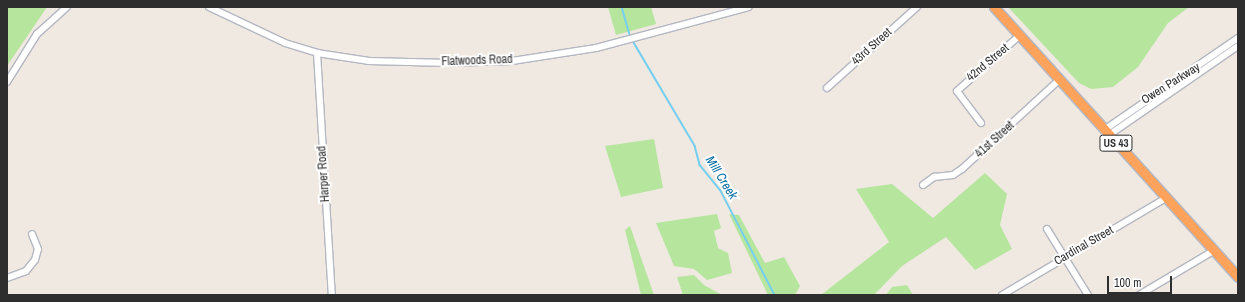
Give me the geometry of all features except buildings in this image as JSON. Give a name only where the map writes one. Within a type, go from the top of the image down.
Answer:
[{"type":"highway","name":"US 43","points":[[994,7],[1238,277]]},
{"type":"street","points":[[7,82],[37,34],[66,7]]},
{"type":"street","name":"Flatwoods Road","points":[[209,7],[285,43],[317,53],[369,61],[481,62],[549,56],[617,43],[749,7]]},
{"type":"street","name":"43rd Street","points":[[826,88],[917,7]]},
{"type":"street","name":"42nd Street","points":[[981,123],[957,91],[1020,35]]},
{"type":"street","name":"Owen Parkway","points":[[1213,61],[1238,38]]},
{"type":"street","name":"Owen Parkway","points":[[1107,132],[1166,91],[1238,46]]},
{"type":"street","name":"Harper Road","points":[[317,53],[332,295]]},
{"type":"street","name":"41st Street","points":[[923,185],[934,176],[953,174],[962,169],[1059,80]]},
{"type":"street","name":"Cardinal Street","points":[[1002,295],[1166,198]]},
{"type":"street","points":[[1047,229],[1088,295]]},
{"type":"street","points":[[7,278],[26,271],[35,260],[38,249],[32,234]]},
{"type":"street","points":[[1138,295],[1213,251]]},
{"type":"green space","points":[[7,7],[47,7],[7,66]]},
{"type":"green space","points":[[608,7],[651,7],[656,24],[616,35]]},
{"type":"green space","points":[[1008,7],[1189,7],[1168,23],[1138,67],[1113,87],[1091,89],[1079,83]]},
{"type":"green space","points":[[654,139],[663,188],[621,197],[605,146]]},
{"type":"green space","points":[[985,173],[1007,194],[1000,225],[1012,249],[975,270],[946,237],[902,266],[874,295],[821,295],[889,242],[856,189],[892,184],[933,218]]},
{"type":"green space","points":[[717,214],[721,228],[714,231],[718,248],[728,253],[732,273],[707,280],[694,269],[674,266],[656,223]]},
{"type":"green space","points":[[729,214],[739,215],[765,263],[784,257],[800,286],[795,295],[768,295]]},
{"type":"green space","points":[[630,226],[654,295],[641,295],[625,230]]},
{"type":"green space","points":[[694,275],[704,285],[722,295],[683,295],[677,277]]},
{"type":"green space","points":[[907,285],[913,295],[886,295],[892,287]]},
{"type":"waterway","name":"Mill Creek","points":[[622,7],[631,38]]},
{"type":"waterway","name":"Mill Creek","points":[[633,41],[695,146],[700,165],[721,191],[775,295]]}]
